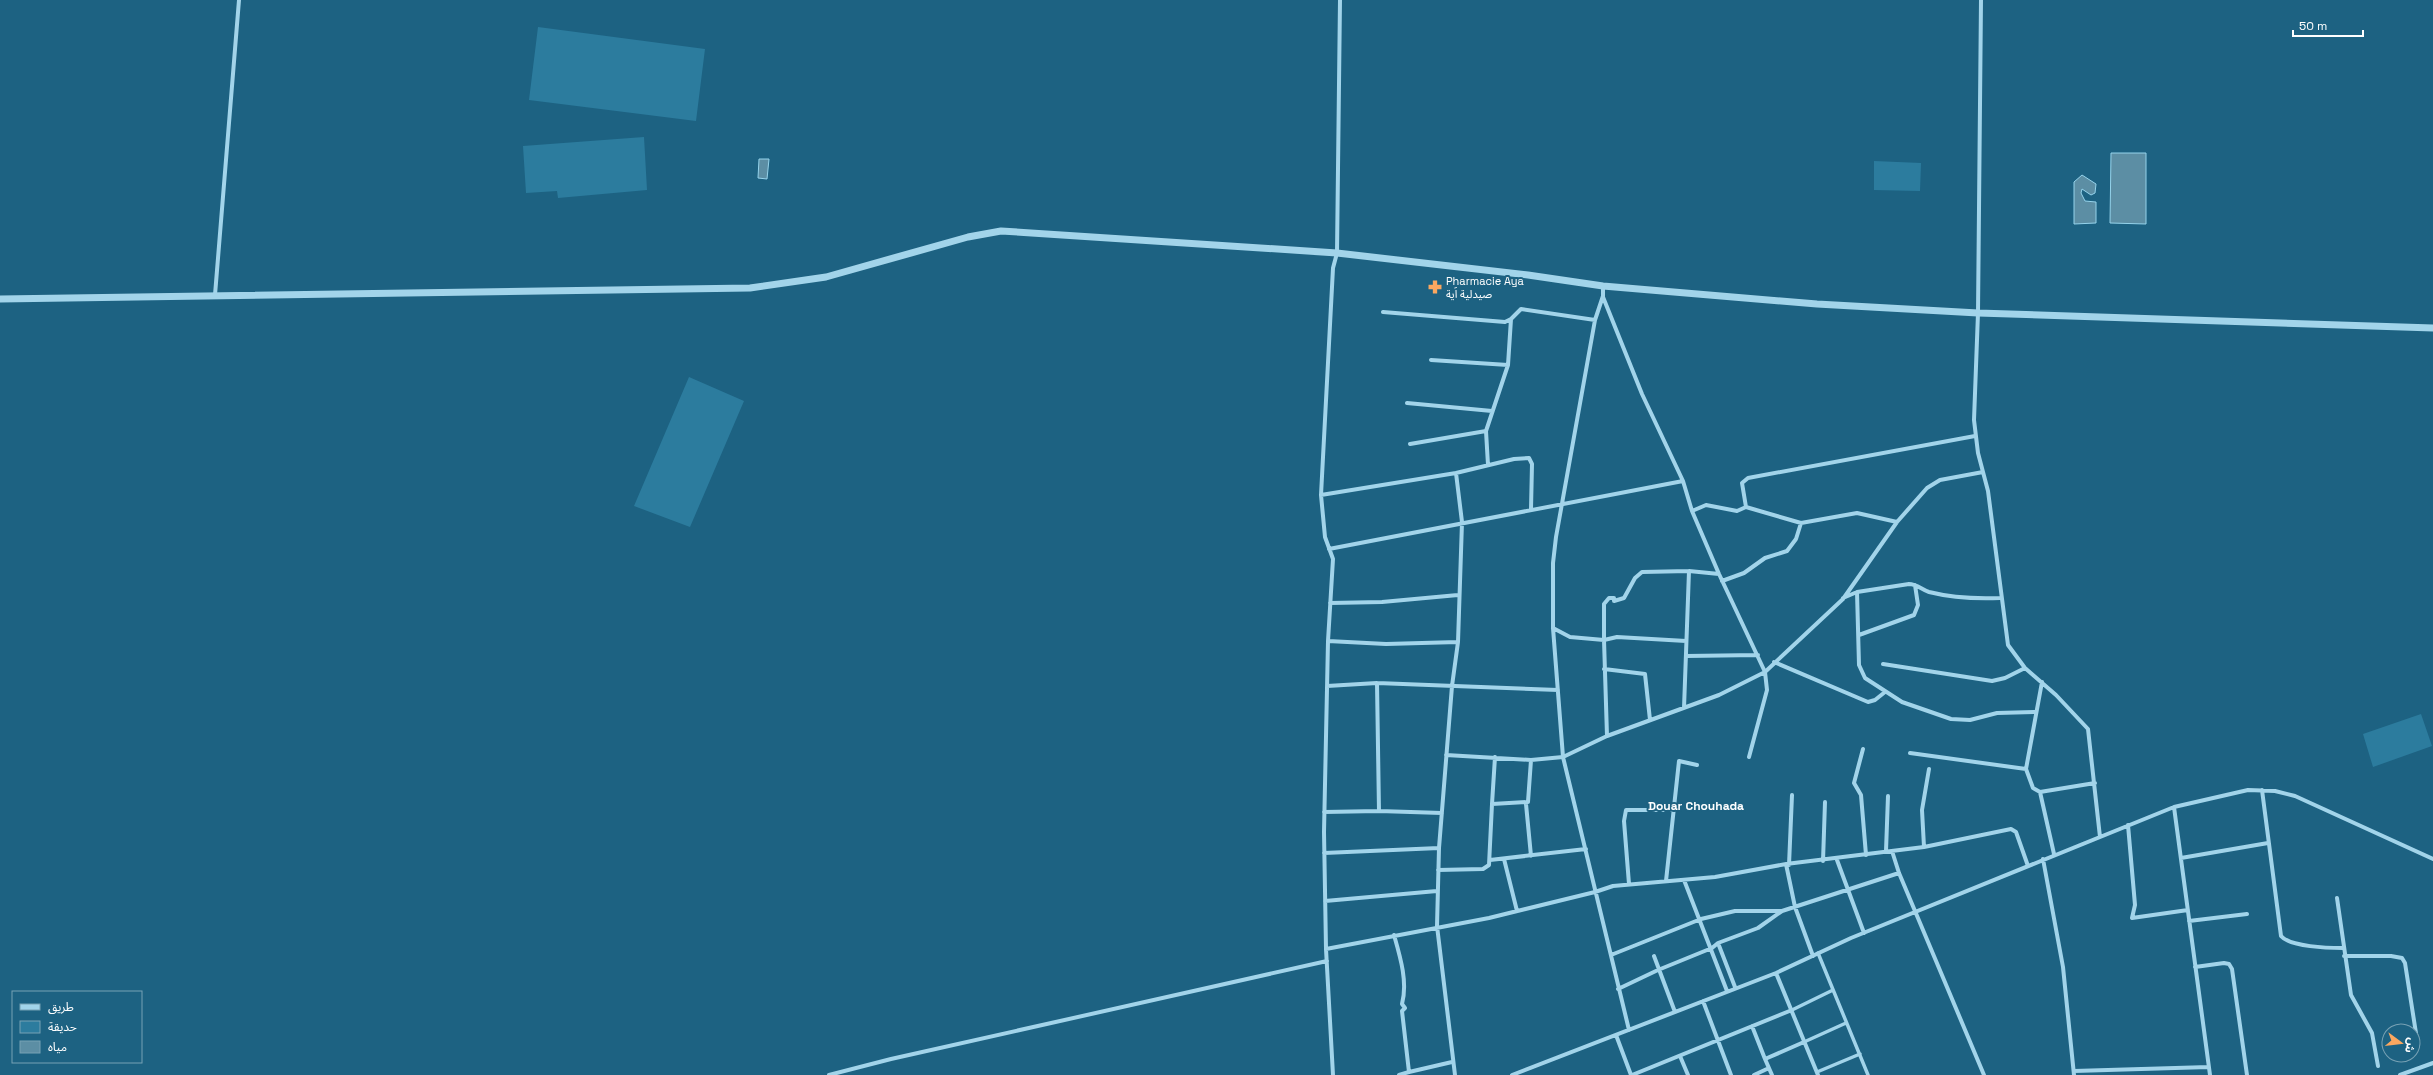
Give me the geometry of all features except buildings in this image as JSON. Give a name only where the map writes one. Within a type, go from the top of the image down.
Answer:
[{"type":"street","points":[[212,296],[239,0]]},
{"type":"street","points":[[1333,1075],[1326,949],[1324,812],[1326,686],[1333,559],[1329,549],[1321,495],[1333,268],[1337,253],[1340,0]]},
{"type":"street","points":[[1981,0],[1978,313],[1974,420],[1975,436],[1990,503],[2000,598],[2008,645],[2025,668],[2042,682],[2088,729],[2100,837]]},
{"type":"street","points":[[0,299],[750,288],[826,277],[995,232],[1337,253],[1514,273],[1603,286],[1817,304],[1978,313],[2433,328]]},
{"type":"street","points":[[1603,286],[1603,296],[1595,320],[1554,556],[1553,628],[1563,757],[1629,1030]]},
{"type":"street","points":[[1603,296],[1642,394],[1683,482],[1692,511],[1722,581],[1765,672],[1767,690],[1749,757]]},
{"type":"street","points":[[1383,312],[1505,322],[1511,319],[1521,309],[1595,320]]},
{"type":"street","points":[[1488,465],[1486,431],[1508,365],[1511,319]]},
{"type":"street","points":[[1431,360],[1508,365]]},
{"type":"street","points":[[1407,403],[1492,411]]},
{"type":"street","points":[[1410,444],[1486,431]]},
{"type":"street","points":[[1746,507],[1742,482],[1748,478],[1975,436]]},
{"type":"street","points":[[1321,495],[1456,473],[1526,457],[1530,459],[1531,509]]},
{"type":"street","points":[[1446,755],[1531,760],[1563,757],[1607,736],[1719,695],[1765,672],[1843,599],[1897,522],[1921,493],[1933,484],[1983,472]]},
{"type":"street","points":[[1455,1075],[1452,1062],[1437,926],[1437,891],[1446,755],[1452,686],[1458,642],[1458,595],[1462,522],[1456,473]]},
{"type":"street","points":[[1329,549],[1462,522],[1683,482]]},
{"type":"street","points":[[1692,511],[1706,505],[1737,511],[1746,507],[1801,523],[1856,513],[1897,522]]},
{"type":"street","points":[[1722,581],[1744,573],[1765,558],[1787,551],[1796,539],[1801,523]]},
{"type":"street","points":[[1607,736],[1604,669],[1604,604],[1609,598],[1614,598],[1614,601],[1624,598],[1638,574],[1646,571],[1689,571],[1719,574]]},
{"type":"street","points":[[1684,708],[1689,571]]},
{"type":"street","points":[[1843,599],[1857,592],[1915,585],[1928,591],[1969,599],[2000,598]]},
{"type":"street","points":[[1859,635],[1914,615],[1918,605],[1915,585]]},
{"type":"street","points":[[1857,592],[1862,675],[1869,682],[1902,702],[1951,719],[1970,720],[1997,713],[2035,712]]},
{"type":"street","points":[[1330,603],[1382,602],[1458,595]]},
{"type":"street","points":[[1553,628],[1573,638],[1604,640],[1623,637],[1686,641]]},
{"type":"street","points":[[1328,641],[1386,644],[1458,642]]},
{"type":"street","points":[[1686,656],[1758,655]]},
{"type":"street","points":[[1774,662],[1868,702],[1875,700],[1885,692]]},
{"type":"street","points":[[1883,664],[1992,681],[2005,678],[2025,668]]},
{"type":"street","points":[[1604,669],[1645,674],[1650,720]]},
{"type":"street","points":[[2042,682],[2035,712],[2026,769],[2034,790],[2040,792],[2095,783]]},
{"type":"street","points":[[1326,686],[1377,683],[1558,690]]},
{"type":"street","points":[[1377,683],[1380,811]]},
{"type":"street","points":[[1863,748],[1854,784],[1860,794],[1866,855]]},
{"type":"street","points":[[1910,753],[2026,769]]},
{"type":"street","points":[[1438,870],[1483,869],[1488,865],[1490,860],[1495,757]]},
{"type":"street","points":[[1531,760],[1528,800],[1526,804],[1531,856]]},
{"type":"street","points":[[1666,881],[1679,761],[1697,765]]},
{"type":"street","points":[[1924,846],[1922,810],[1929,769]]},
{"type":"street","points":[[2262,790],[2281,936],[2290,942],[2324,948],[2343,948]]},
{"type":"street","points":[[1512,1075],[1703,1002],[1735,987],[1776,973],[1864,933],[1916,913],[2054,854],[2174,807],[2230,793],[2262,790],[2295,796],[2313,802],[2433,859]]},
{"type":"street","points":[[2040,792],[2054,854]]},
{"type":"street","points":[[1792,795],[1787,865],[1795,907],[1813,956]]},
{"type":"street","points":[[1886,851],[1888,796]]},
{"type":"street","points":[[1823,861],[1825,802]]},
{"type":"street","points":[[1492,804],[1526,804]]},
{"type":"street","points":[[2174,807],[2210,1075]]},
{"type":"street","points":[[1629,884],[1624,821],[1626,810],[1673,810]]},
{"type":"street","points":[[1324,812],[1380,811],[1442,813]]},
{"type":"street","points":[[2128,825],[2135,905],[2132,918],[2188,910]]},
{"type":"street","points":[[1326,949],[1517,911],[1595,892],[1613,886],[1684,880],[1787,865],[1836,860],[1924,846],[2011,829],[2016,832],[2028,866]]},
{"type":"street","points":[[2181,858],[2268,844]]},
{"type":"street","points":[[1324,853],[1439,848]]},
{"type":"street","points":[[1490,860],[1586,850]]},
{"type":"street","points":[[1892,851],[1899,873],[1984,1075]]},
{"type":"street","points":[[1504,859],[1517,911]]},
{"type":"street","points":[[2043,859],[2063,968],[2074,1073],[2209,1067]]},
{"type":"street","points":[[1836,860],[1864,933]]},
{"type":"street","points":[[1611,955],[1700,918],[1735,911],[1782,911],[1899,873]]},
{"type":"street","points":[[1684,880],[1712,948],[1727,991]]},
{"type":"street","points":[[1325,901],[1437,891]]},
{"type":"street","points":[[2337,898],[2344,956],[2351,995],[2372,1032],[2378,1066]]},
{"type":"street","points":[[1618,989],[1658,970],[1712,948],[1718,943],[1753,931],[1782,911]]},
{"type":"street","points":[[2189,921],[2247,914]]},
{"type":"street","points":[[1394,936],[1400,956],[1405,991],[1402,1004],[1405,1008],[1402,1011],[1409,1072]]},
{"type":"street","points":[[1718,943],[1735,987]]},
{"type":"street","points":[[1818,953],[1868,1075]]},
{"type":"street","points":[[1654,956],[1675,1012]]},
{"type":"street","points":[[2344,956],[2391,956],[2402,958],[2405,963],[2414,1023]]},
{"type":"street","points":[[829,1075],[891,1059],[1327,961]]},
{"type":"street","points":[[2195,967],[2224,963],[2229,964],[2232,969],[2247,1075]]},
{"type":"street","points":[[1776,973],[1817,1073],[1860,1054]]},
{"type":"street","points":[[1616,1035],[1632,1075],[1792,1010],[1833,990]]},
{"type":"street","points":[[1703,1002],[1731,1075]]},
{"type":"street","points":[[1765,1059],[1846,1023]]},
{"type":"street","points":[[1752,1026],[1772,1075]]},
{"type":"street","points":[[1680,1056],[1688,1075]]},
{"type":"street","points":[[1399,1075],[1452,1062]]},
{"type":"street","points":[[2400,1075],[2433,1063]]},
{"type":"street","points":[[1754,1075],[1769,1068]]},
{"type":"green space","points":[[538,27],[705,49],[696,121],[529,100]]},
{"type":"green space","points":[[644,137],[647,190],[558,198],[557,191],[526,193],[523,146]]},
{"type":"green space","points":[[1874,161],[1921,163],[1920,191],[1874,190]]},
{"type":"green space","points":[[689,377],[744,401],[690,527],[634,506]]},
{"type":"green space","points":[[2421,714],[2432,746],[2373,767],[2363,734]]},
{"type":"water","points":[[2111,153],[2146,153],[2146,224],[2110,223]]},
{"type":"water","points":[[759,159],[769,159],[767,179],[758,178]]},
{"type":"water","points":[[2082,175],[2096,184],[2095,193],[2091,195],[2082,189],[2081,193],[2085,201],[2096,202],[2096,223],[2074,224],[2074,182]]},
{"type":"place","name":"Pharmacie Aya صيدلية اَية","points":[[1435,287]]},
{"type":"district","name":"Douar Chouhada","points":[[1696,806]]}]
